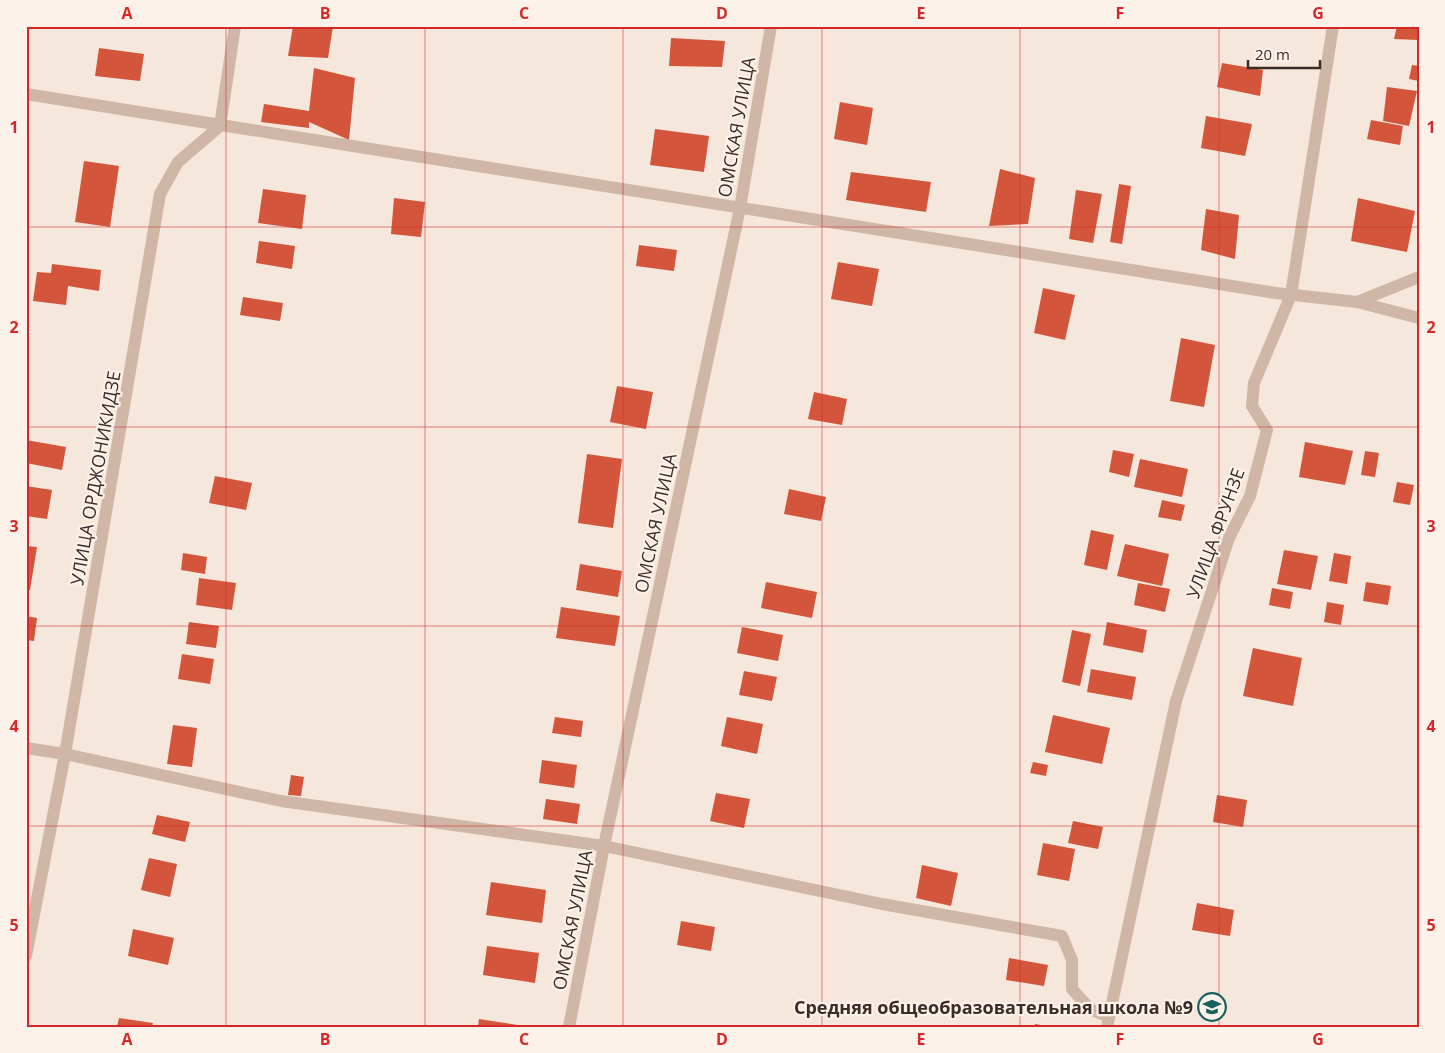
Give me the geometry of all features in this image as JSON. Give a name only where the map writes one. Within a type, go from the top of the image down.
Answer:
[{"type":"street","points":[[220,126],[235,26]]},
{"type":"street","name":"ОМСКАЯ УЛИЦА","points":[[569,1027],[604,846],[740,208],[771,26]]},
{"type":"street","name":"УЛИЦА ФРУНЗЕ","points":[[1108,1022],[1176,701],[1229,538],[1250,496],[1267,430],[1252,406],[1254,383],[1290,295],[1333,26]]},
{"type":"street","points":[[26,94],[1290,295],[1357,302],[1419,318]]},
{"type":"street","name":"УЛИЦА ОРДЖОНИКИДЗЕ","points":[[26,956],[65,754],[160,194],[178,162],[220,126]]},
{"type":"street","points":[[1357,302],[1419,277]]},
{"type":"street","points":[[26,748],[65,754],[281,801],[604,846],[882,904],[1062,936],[1072,960],[1072,989],[1090,1010],[1108,1022]]},
{"type":"building","points":[[293,26],[333,26],[328,58],[288,56]]},
{"type":"building","points":[[1397,26],[1419,26],[1419,40],[1394,39]]},
{"type":"building","points":[[671,38],[725,41],[722,67],[669,66]]},
{"type":"building","points":[[99,48],[144,54],[140,81],[95,76]]},
{"type":"building","points":[[1222,63],[1263,70],[1260,96],[1217,87]]},
{"type":"building","points":[[1412,65],[1419,66],[1419,81],[1409,79]]},
{"type":"building","points":[[314,68],[355,78],[349,140],[309,122],[309,128],[261,122],[264,104],[309,111]]},
{"type":"building","points":[[1387,87],[1417,91],[1409,126],[1383,121]]},
{"type":"building","points":[[840,102],[873,108],[867,145],[834,139]]},
{"type":"building","points":[[1206,116],[1252,124],[1245,156],[1201,148]]},
{"type":"building","points":[[1371,120],[1403,126],[1400,145],[1367,139]]},
{"type":"building","points":[[655,129],[709,136],[704,172],[650,165]]},
{"type":"building","points":[[84,161],[119,166],[110,227],[75,222]]},
{"type":"building","points":[[1000,169],[1035,178],[1028,224],[989,226]]},
{"type":"building","points":[[851,172],[931,182],[926,212],[846,200]]},
{"type":"building","points":[[1119,184],[1131,186],[1122,244],[1110,242]]},
{"type":"building","points":[[263,189],[306,195],[302,229],[258,223]]},
{"type":"building","points":[[1076,190],[1102,194],[1093,243],[1069,239]]},
{"type":"building","points":[[394,198],[425,202],[421,237],[391,234]]},
{"type":"building","points":[[1358,198],[1415,211],[1407,252],[1351,241]]},
{"type":"building","points":[[1206,209],[1239,215],[1235,259],[1201,250]]},
{"type":"building","points":[[259,241],[295,246],[292,269],[256,263]]},
{"type":"building","points":[[639,245],[677,250],[674,271],[636,266]]},
{"type":"building","points":[[838,262],[879,269],[872,306],[831,299]]},
{"type":"building","points":[[52,264],[101,270],[99,291],[68,286],[66,305],[33,301],[37,272],[51,273]]},
{"type":"building","points":[[1043,288],[1075,295],[1065,340],[1034,333]]},
{"type":"building","points":[[243,297],[283,303],[280,321],[240,315]]},
{"type":"building","points":[[1181,338],[1215,345],[1204,407],[1170,401]]},
{"type":"building","points":[[617,386],[653,392],[646,429],[610,422]]},
{"type":"building","points":[[814,392],[847,399],[842,425],[808,419]]},
{"type":"building","points":[[26,440],[66,447],[62,470],[26,463]]},
{"type":"building","points":[[1305,442],[1353,451],[1345,485],[1299,477]]},
{"type":"building","points":[[1113,450],[1134,454],[1129,477],[1109,472]]},
{"type":"building","points":[[1365,451],[1379,453],[1375,477],[1361,475]]},
{"type":"building","points":[[587,454],[622,459],[613,528],[578,523]]},
{"type":"building","points":[[1140,459],[1188,469],[1182,497],[1134,487]]},
{"type":"building","points":[[215,476],[252,483],[246,510],[209,503]]},
{"type":"building","points":[[1397,482],[1414,485],[1410,505],[1393,502]]},
{"type":"building","points":[[26,486],[52,490],[47,519],[26,516]]},
{"type":"building","points":[[789,489],[826,497],[821,521],[784,514]]},
{"type":"building","points":[[1162,500],[1185,505],[1181,521],[1158,517]]},
{"type":"building","points":[[1091,530],[1114,535],[1107,570],[1084,565]]},
{"type":"building","points":[[1125,544],[1169,554],[1162,586],[1117,576]]},
{"type":"building","points":[[26,546],[37,547],[30,590],[26,590]]},
{"type":"building","points":[[1284,550],[1318,556],[1311,590],[1277,584]]},
{"type":"building","points":[[183,553],[207,557],[205,574],[181,570]]},
{"type":"building","points":[[1334,553],[1351,556],[1347,584],[1329,581]]},
{"type":"building","points":[[580,564],[622,571],[618,597],[576,590]]},
{"type":"building","points":[[199,578],[236,583],[232,610],[196,605]]},
{"type":"building","points":[[766,582],[817,592],[812,618],[761,608]]},
{"type":"building","points":[[1366,582],[1391,586],[1388,605],[1363,601]]},
{"type":"building","points":[[1138,583],[1170,589],[1165,612],[1134,605]]},
{"type":"building","points":[[1272,588],[1293,592],[1290,609],[1269,605]]},
{"type":"building","points":[[1327,602],[1344,605],[1341,625],[1324,622]]},
{"type":"building","points":[[561,607],[620,616],[615,646],[556,638]]},
{"type":"building","points":[[26,616],[37,618],[34,641],[26,640]]},
{"type":"building","points":[[189,622],[219,626],[216,648],[186,644]]},
{"type":"building","points":[[1107,622],[1147,630],[1143,653],[1103,645]]},
{"type":"building","points":[[742,627],[783,635],[778,661],[737,653]]},
{"type":"building","points":[[1072,630],[1091,634],[1080,686],[1062,682]]},
{"type":"building","points":[[1253,648],[1302,658],[1293,706],[1243,696]]},
{"type":"building","points":[[182,654],[214,659],[210,684],[178,679]]},
{"type":"building","points":[[1091,669],[1136,677],[1132,700],[1087,692]]},
{"type":"building","points":[[744,671],[777,677],[772,701],[739,695]]},
{"type":"building","points":[[1053,715],[1110,728],[1102,764],[1045,752]]},
{"type":"building","points":[[555,717],[583,721],[581,737],[552,733]]},
{"type":"building","points":[[727,717],[763,724],[757,754],[721,746]]},
{"type":"building","points":[[173,725],[197,728],[192,767],[167,764]]},
{"type":"building","points":[[542,760],[577,765],[574,788],[539,783]]},
{"type":"building","points":[[1033,762],[1048,765],[1046,776],[1030,773]]},
{"type":"building","points":[[291,775],[304,777],[301,796],[288,795]]},
{"type":"building","points":[[716,793],[750,799],[744,828],[710,821]]},
{"type":"building","points":[[1217,795],[1247,800],[1243,827],[1213,822]]},
{"type":"building","points":[[546,799],[580,804],[577,824],[543,819]]},
{"type":"building","points":[[157,815],[190,822],[185,842],[152,834]]},
{"type":"building","points":[[1073,821],[1103,827],[1098,849],[1068,843]]},
{"type":"building","points":[[1043,843],[1075,849],[1069,881],[1037,875]]},
{"type":"building","points":[[149,858],[177,864],[170,897],[141,890]]},
{"type":"building","points":[[922,865],[958,873],[951,906],[916,898]]},
{"type":"building","points":[[491,882],[546,890],[542,923],[486,915]]},
{"type":"building","points":[[1197,903],[1234,910],[1230,936],[1192,930]]},
{"type":"building","points":[[681,921],[715,927],[711,951],[677,945]]},
{"type":"building","points":[[133,929],[174,938],[168,965],[128,956]]},
{"type":"building","points":[[487,946],[539,953],[535,983],[483,975]]},
{"type":"building","points":[[1009,958],[1048,965],[1044,986],[1006,980]]},
{"type":"building","points":[[119,1018],[153,1023],[152,1027],[117,1027]]},
{"type":"building","points":[[479,1019],[524,1026],[524,1027],[478,1027]]},
{"type":"building","points":[[1035,1024],[1047,1026],[1047,1027],[1035,1027]]},
{"type":"place","name":"Средняя общеобразовательная школа №9","points":[[1212,1007]]}]
